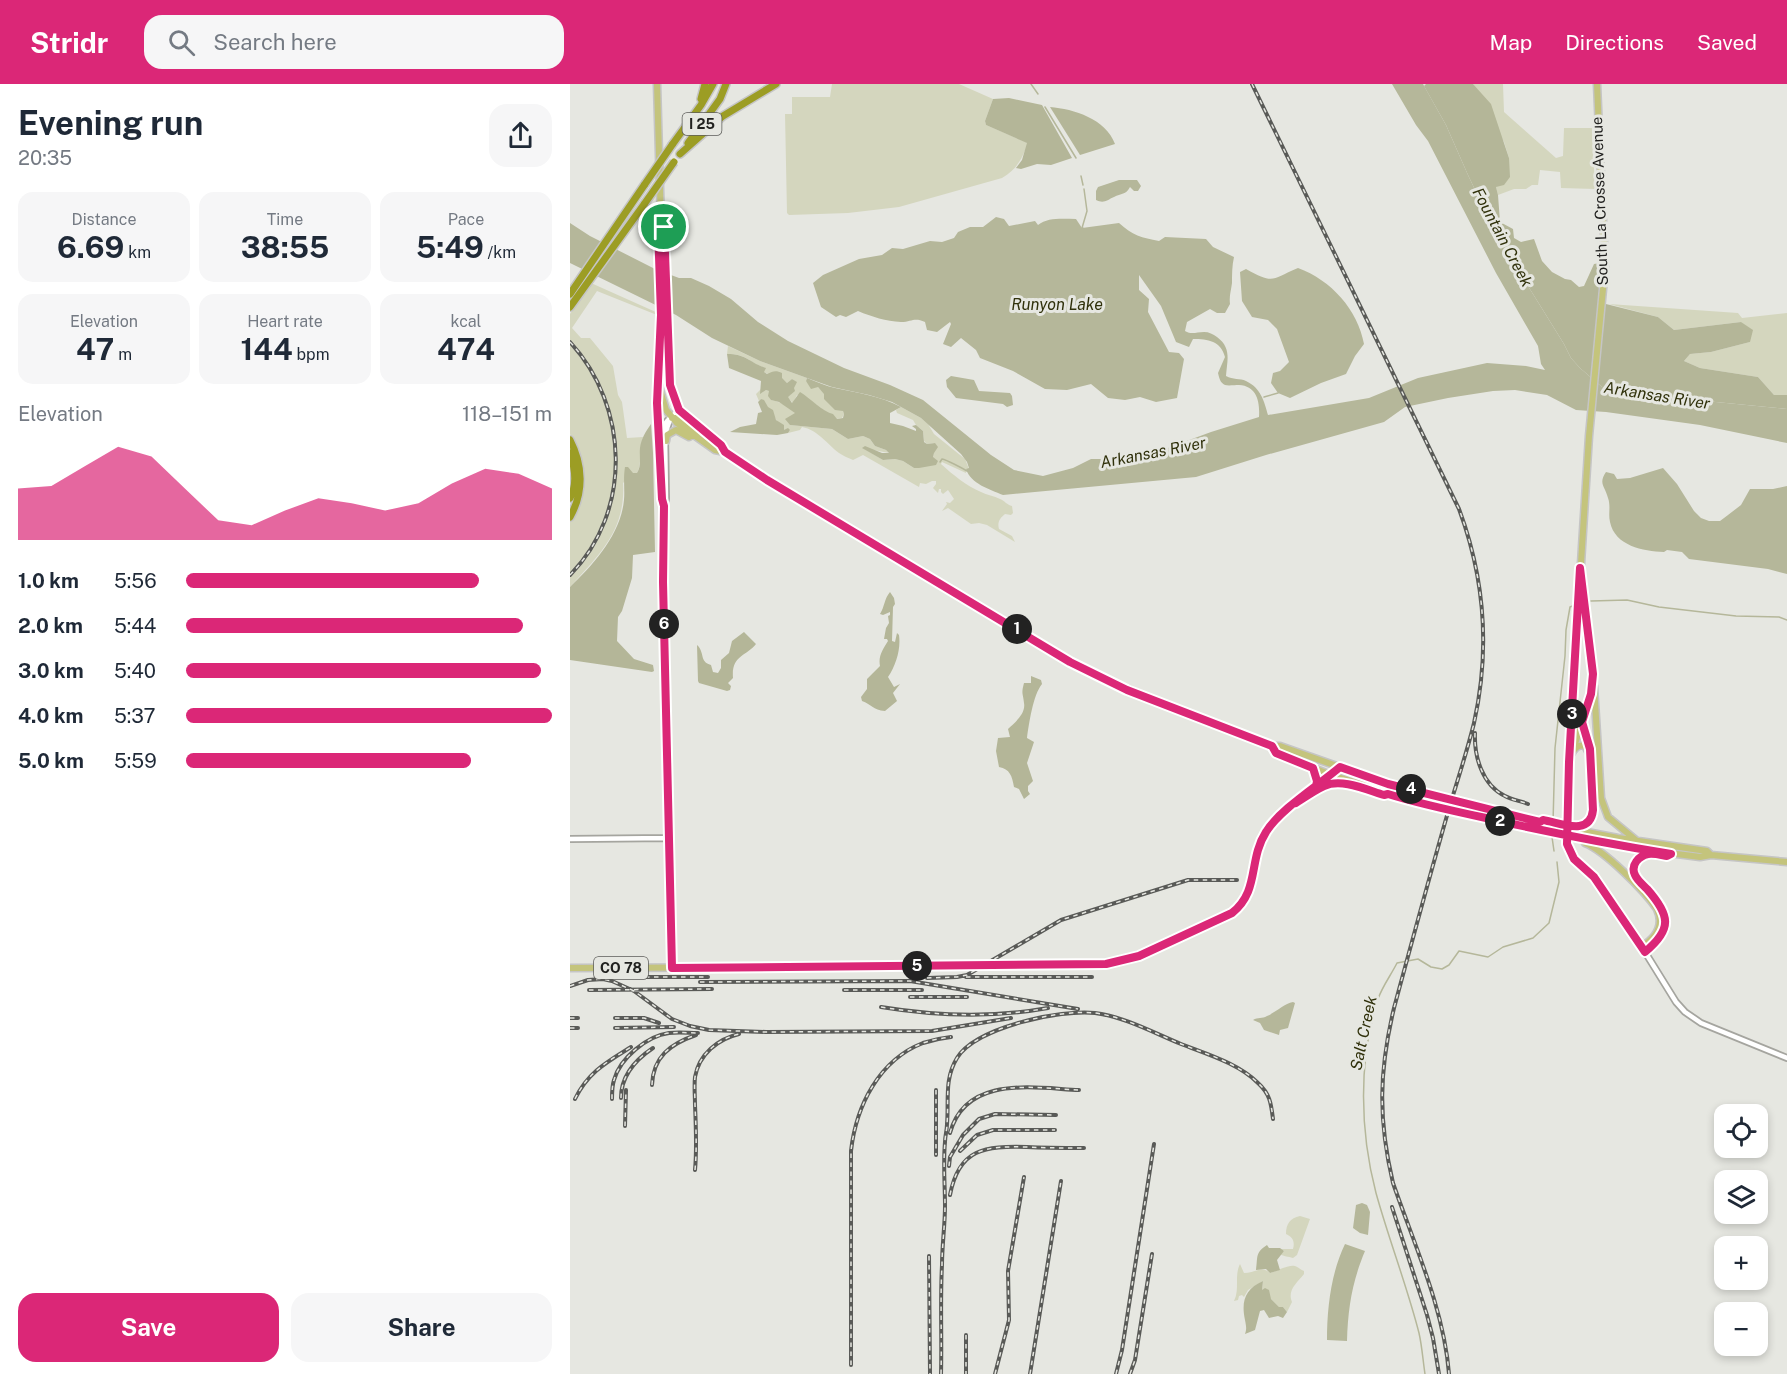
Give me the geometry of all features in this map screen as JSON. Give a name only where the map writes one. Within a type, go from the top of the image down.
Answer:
[{"type":"highway","points":[[679,136],[701,99],[705,84]]},
{"type":"highway","name":"I 25","points":[[570,307],[583,282],[617,233],[645,184],[701,105],[713,84]]},
{"type":"highway","name":"I 25","points":[[617,233],[645,203],[720,99],[726,84]]},
{"type":"highway","points":[[680,154],[723,116],[776,84]]},
{"type":"highway","name":"I 25","points":[[570,294],[583,282]]},
{"type":"highway","points":[[570,440],[579,463],[580,482],[577,502],[570,517]]},
{"type":"highway","points":[[570,453],[575,478],[570,498]]},
{"type":"main road","points":[[657,84],[661,223],[658,227],[668,319],[670,385],[679,410],[721,445],[725,452]]},
{"type":"main road","name":"South La Crosse Avenue","points":[[1597,84],[1605,268],[1589,436],[1580,568],[1569,762],[1567,844],[1571,856],[1594,877],[1643,949]]},
{"type":"main road","points":[[660,446],[658,423],[663,265]]},
{"type":"main road","points":[[659,380],[666,411],[693,435],[715,450],[725,452],[767,480],[1070,662],[1127,690],[1272,746],[1280,746],[1388,784],[1540,822],[1637,841],[1707,850],[1711,855]]},
{"type":"main road","points":[[671,417],[677,418],[714,439]]},
{"type":"main road","points":[[666,441],[667,435],[674,430],[689,436],[693,435]]},
{"type":"main road","name":"South La Crosse Avenue","points":[[1569,762],[1591,694],[1593,674],[1580,568]]},
{"type":"main road","points":[[1593,674],[1601,798],[1608,817],[1637,841]]},
{"type":"main road","points":[[1571,828],[1583,826],[1592,816],[1588,740],[1573,695]]},
{"type":"main road","points":[[1572,751],[1582,745],[1588,749],[1590,755]]},
{"type":"main road","points":[[1272,746],[1276,753],[1388,794],[1571,837],[1671,854],[1787,862]]},
{"type":"main road","name":"CO 78","points":[[570,968],[1106,964],[1131,958],[1239,908],[1247,896],[1262,838],[1269,827],[1340,767]]},
{"type":"main road","points":[[1313,768],[1317,781],[1316,787]]},
{"type":"main road","points":[[1296,803],[1325,785],[1334,783],[1348,784],[1384,795],[1388,794]]},
{"type":"main road","points":[[1571,837],[1594,846],[1657,909],[1661,920],[1660,928],[1643,949]]},
{"type":"main road","points":[[1643,949],[1661,936],[1665,916],[1660,904],[1636,877],[1634,866],[1640,857],[1650,854],[1667,856],[1671,854]]},
{"type":"street","points":[[664,506],[660,446],[663,425],[679,410]]},
{"type":"street","points":[[671,417],[665,434],[666,499],[663,593],[672,968]]},
{"type":"street","points":[[570,839],[669,838]]},
{"type":"street","points":[[1643,949],[1684,1012],[1701,1023],[1787,1058]]},
{"type":"shaded area","points":[[832,84],[959,84],[993,99],[985,121],[986,125],[1028,143],[1018,163],[1002,178],[899,207],[848,213],[789,215],[787,213],[785,114],[792,114],[792,97],[830,97]]},
{"type":"shaded area","points":[[1426,84],[1473,84],[1491,104],[1509,158],[1510,177],[1504,185],[1496,187],[1500,222],[1513,229],[1514,238],[1521,242],[1534,239],[1542,261],[1552,272],[1571,280],[1579,287],[1584,286],[1594,264],[1600,263],[1599,300],[1602,303],[1658,317],[1674,330],[1741,322],[1753,330],[1750,342],[1711,352],[1690,354],[1684,361],[1700,368],[1758,377],[1774,395],[1787,395],[1787,409],[1634,394],[1602,387],[1580,368],[1571,358],[1497,236],[1446,125],[1424,86]]},
{"type":"shaded area","points":[[1473,84],[1503,84],[1504,112],[1556,158],[1563,156],[1564,128],[1592,128],[1595,189],[1561,188],[1560,172],[1540,170],[1538,185],[1532,185],[1526,189],[1514,189],[1498,195],[1496,187],[1509,158],[1504,142]]},
{"type":"shaded area","points":[[1009,98],[1042,105],[1072,158],[1051,165],[1037,164],[1021,169],[1016,168],[1022,160],[1027,143],[986,125],[985,121],[993,99]]},
{"type":"shaded area","points":[[1050,107],[1079,113],[1097,122],[1111,135],[1115,144],[1080,155]]},
{"type":"shaded area","points":[[591,283],[658,313],[657,315],[597,291],[572,328],[581,338],[590,338],[613,366],[618,395],[622,402],[627,438],[643,437],[639,470],[623,483],[623,500],[615,528],[591,564],[570,587],[570,522],[574,517],[581,462],[578,449],[570,434],[570,314]]},
{"type":"shaded area","points":[[1609,304],[1738,313],[1742,318],[1787,313],[1787,395],[1774,395],[1758,377],[1700,368],[1684,361],[1690,354],[1711,352],[1750,342],[1741,322],[1674,330],[1658,317]]},
{"type":"shaded area","points":[[728,346],[760,361],[807,378],[806,381],[818,387],[843,411],[842,418],[836,419],[814,403],[797,395],[793,403],[787,397],[791,394],[796,382],[792,379],[787,383],[779,377],[763,372],[765,368],[743,357],[727,354]]},
{"type":"shaded area","points":[[727,354],[743,357],[766,368],[764,372],[767,374],[774,371],[782,373],[782,378],[787,383],[792,379],[797,382],[795,391],[788,397],[792,403],[800,392],[837,419],[843,418],[843,411],[835,410],[824,399],[824,394],[818,387],[811,389],[806,381],[807,378],[832,387],[877,397],[901,407],[890,413],[890,423],[916,431],[912,426],[916,425],[923,431],[924,442],[935,443],[938,447],[933,457],[938,461],[936,465],[914,468],[903,461],[883,460],[862,448],[865,446],[882,453],[889,453],[875,446],[870,439],[863,436],[848,439],[832,429],[790,425],[785,419],[795,413],[779,402],[771,400],[768,396],[769,391],[766,390],[760,394],[761,381],[729,368]]},
{"type":"shaded area","points":[[761,389],[761,393],[766,390],[770,391],[771,400],[791,408],[796,413],[790,425],[832,429],[848,439],[863,436],[870,439],[875,446],[889,453],[863,448],[883,460],[903,461],[914,468],[933,458],[935,443],[927,444],[924,441],[923,431],[913,420],[897,413],[896,410],[901,407],[921,418],[934,434],[965,459],[969,469],[966,469],[966,473],[942,462],[941,464],[971,487],[1012,506],[1013,513],[1005,514],[999,520],[998,527],[1012,536],[1015,542],[987,525],[971,524],[948,508],[942,511],[946,502],[950,503],[954,499],[948,490],[943,494],[941,489],[938,493],[933,488],[936,481],[920,483],[919,487],[863,455],[853,460],[842,455],[818,434],[808,429],[802,427],[800,430],[788,433],[790,430],[784,431],[761,399],[759,401],[756,394]]},
{"type":"shaded area","points":[[761,399],[773,410],[776,420],[784,425],[784,430],[788,428],[790,430],[788,433],[777,435],[730,432],[740,427],[756,424],[758,413],[762,412],[758,402]]},
{"type":"shaded area","points":[[651,424],[655,552],[633,555],[632,578],[618,617],[617,641],[634,659],[653,665],[654,671],[570,660],[570,587],[596,559],[618,525],[624,500],[625,467],[633,473],[639,470],[641,441]]},
{"type":"shaded area","points":[[890,592],[895,604],[892,641],[895,642],[897,633],[899,646],[888,677],[894,687],[900,684],[893,693],[897,701],[885,711],[862,701],[861,697],[867,689],[867,679],[880,666],[880,656],[888,641],[884,639],[890,612],[880,614]]},
{"type":"shaded area","points":[[744,632],[756,644],[734,665],[733,678],[728,683],[731,686],[730,690],[699,683],[697,645],[705,662],[711,665],[713,672],[718,673],[721,660],[729,653],[732,641]]},
{"type":"shaded area","points":[[1031,676],[1041,680],[1042,684],[1034,702],[1029,725],[1027,738],[1034,742],[1027,763],[1033,781],[1028,786],[1030,794],[1024,799],[1019,789],[1014,787],[1010,774],[1006,769],[999,767],[996,751],[998,738],[1010,737],[1008,729],[1023,711],[1023,687],[1024,683],[1031,683]]},
{"type":"shaded area","points":[[1300,1216],[1310,1219],[1297,1255],[1293,1258],[1282,1255],[1280,1254],[1284,1251],[1281,1249],[1293,1249],[1293,1240],[1286,1234],[1289,1222]]},
{"type":"shaded area","points":[[1267,1245],[1269,1248],[1280,1248],[1284,1251],[1277,1260],[1280,1270],[1270,1273],[1266,1269],[1256,1270],[1259,1253]]},
{"type":"shaded area","points":[[1240,1264],[1244,1273],[1261,1269],[1270,1273],[1292,1266],[1304,1271],[1292,1290],[1292,1302],[1287,1312],[1262,1290],[1263,1281],[1248,1290],[1244,1297],[1239,1296],[1238,1300],[1234,1301]]},
{"type":"shaded area","points":[[1263,1281],[1262,1290],[1265,1288],[1269,1290],[1271,1299],[1287,1312],[1283,1318],[1278,1316],[1269,1318],[1264,1310],[1260,1311],[1255,1330],[1245,1334],[1244,1301],[1248,1292]]},
{"type":"water","name":"Runyon Lake","points":[[1392,84],[1423,84],[1446,125],[1497,236],[1571,358],[1580,368],[1602,387],[1634,394],[1787,409],[1787,443],[1700,425],[1576,410],[1547,395],[1515,390],[1493,391],[1405,407],[1384,422],[1196,477],[1003,495],[972,479],[966,469],[969,468],[967,462],[961,454],[921,418],[892,402],[832,387],[760,361],[712,338],[676,315],[570,263],[570,223],[590,236],[655,269],[679,278],[691,278],[709,286],[731,299],[758,322],[788,341],[844,368],[923,400],[991,455],[1014,470],[1043,476],[1073,468],[1091,459],[1110,459],[1154,453],[1259,417],[1256,396],[1250,388],[1245,386],[1222,383],[1218,373],[1225,357],[1217,344],[1209,340],[1193,339],[1189,347],[1176,342],[1161,306],[1139,275],[1139,290],[1149,299],[1148,312],[1169,352],[1179,353],[1184,359],[1177,398],[1156,402],[1140,397],[1125,400],[1108,398],[1091,384],[1067,390],[1045,389],[1013,371],[980,358],[976,350],[961,338],[951,347],[943,344],[950,322],[937,332],[927,330],[925,322],[918,320],[890,321],[858,311],[846,317],[840,315],[836,317],[821,307],[813,283],[823,275],[859,259],[882,255],[892,248],[903,249],[930,241],[942,242],[954,238],[958,232],[970,227],[983,227],[996,217],[1004,219],[1009,226],[1035,221],[1038,225],[1046,221],[1061,219],[1076,219],[1082,228],[1119,223],[1147,239],[1159,241],[1165,237],[1206,239],[1213,247],[1234,257],[1230,304],[1225,313],[1217,313],[1210,309],[1187,322],[1185,331],[1209,333],[1222,341],[1228,355],[1226,376],[1244,380],[1255,387],[1268,415],[1369,398],[1418,378],[1487,363],[1545,370],[1541,364],[1538,346],[1496,273],[1428,141]]},
{"type":"water","points":[[1119,180],[1137,180],[1141,186],[1138,191],[1130,187],[1125,193],[1105,201],[1096,200],[1098,187]]},
{"type":"water","points":[[1298,268],[1321,280],[1341,298],[1356,319],[1364,344],[1346,374],[1290,398],[1278,393],[1271,383],[1273,373],[1280,371],[1289,362],[1277,329],[1268,320],[1252,317],[1242,301],[1240,272],[1246,269],[1273,279]]},
{"type":"water","points":[[951,376],[974,380],[979,391],[1010,393],[1013,405],[1007,407],[1003,404],[956,398],[947,387],[946,380]]},
{"type":"water","points":[[1663,468],[1677,484],[1694,511],[1701,518],[1709,521],[1720,521],[1741,505],[1750,489],[1773,489],[1787,486],[1787,574],[1768,569],[1689,559],[1682,552],[1647,550],[1631,546],[1618,537],[1610,522],[1609,501],[1602,482],[1606,472],[1614,474],[1617,479],[1630,478]]},
{"type":"water","points":[[1295,1003],[1288,1028],[1280,1030],[1279,1035],[1264,1030],[1260,1023],[1253,1020],[1265,1017]]},
{"type":"water","points":[[1362,1203],[1367,1205],[1370,1212],[1368,1235],[1353,1228],[1356,1205]]},
{"type":"water","points":[[1345,1244],[1365,1251],[1352,1295],[1347,1341],[1327,1340],[1331,1291],[1336,1267]]},
{"type":"waterway","points":[[1031,84],[1038,94]]},
{"type":"waterway","points":[[1045,107],[1076,158]]},
{"type":"waterway","points":[[1081,176],[1083,185]]},
{"type":"waterway","points":[[1083,228],[1087,211],[1084,189]]},
{"type":"waterway","points":[[1264,397],[1278,393]]},
{"type":"waterway","points":[[940,462],[942,459],[967,471]]},
{"type":"waterway","points":[[1591,601],[1627,600],[1659,607],[1736,616],[1779,617],[1787,620]]},
{"type":"waterway","name":"Salt Creek","points":[[1553,823],[1555,748],[1566,630],[1570,607],[1575,605]]},
{"type":"waterway","name":"Salt Creek","points":[[1552,837],[1554,851]]},
{"type":"waterway","name":"Salt Creek","points":[[1425,1374],[1419,1333],[1376,1193],[1367,1146],[1364,1121],[1364,1071],[1372,1022],[1380,994],[1397,963],[1418,959],[1431,967],[1442,969],[1449,965],[1459,951],[1488,957],[1503,947],[1533,938],[1549,923],[1559,882],[1557,862]]},
{"type":"railway","points":[[1252,84],[1459,509],[1475,562],[1479,588],[1483,642],[1482,669],[1474,723],[1394,1008],[1385,1053],[1382,1095],[1385,1138],[1393,1183],[1435,1301],[1449,1374]]},
{"type":"railway","points":[[570,342],[590,368],[604,396],[613,427],[616,458],[613,490],[605,521],[591,549],[570,575]]},
{"type":"railway","points":[[1475,733],[1478,760],[1490,785],[1505,796],[1528,804]]},
{"type":"railway","points":[[927,978],[967,975],[1061,920],[1188,880],[1237,880]]},
{"type":"railway","points":[[609,977],[708,977]]},
{"type":"railway","points":[[966,977],[1092,977]]},
{"type":"railway","points":[[570,986],[588,980],[612,981],[634,991],[672,1019],[709,1030],[932,1031],[1011,1018]]},
{"type":"railway","points":[[700,982],[910,981],[1078,1009]]},
{"type":"railway","points":[[589,990],[712,989]]},
{"type":"railway","points":[[844,990],[922,990]]},
{"type":"railway","points":[[910,997],[967,997]]},
{"type":"railway","points":[[881,1007],[964,1015],[1048,1008]]},
{"type":"railway","points":[[941,1374],[941,1279],[948,1090],[953,1066],[967,1047],[1000,1029],[1041,1017],[1080,1013],[1106,1015],[1139,1026],[1241,1070],[1265,1091],[1271,1103],[1273,1119]]},
{"type":"railway","points":[[570,1018],[578,1018]]},
{"type":"railway","points":[[615,1018],[644,1018],[659,1023]]},
{"type":"railway","points":[[615,1028],[674,1027]]},
{"type":"railway","points":[[570,1028],[578,1028]]},
{"type":"railway","points":[[612,1099],[617,1072],[636,1049],[661,1035],[698,1033]]},
{"type":"railway","points":[[695,1170],[695,1077],[697,1069],[711,1049],[731,1036],[739,1034]]},
{"type":"railway","points":[[652,1085],[656,1067],[665,1053],[671,1047],[696,1035]]},
{"type":"railway","points":[[851,1365],[851,1151],[858,1118],[872,1086],[894,1061],[923,1043],[951,1037]]},
{"type":"railway","points":[[575,1099],[592,1075],[631,1047]]},
{"type":"railway","points":[[621,1098],[623,1083],[630,1069],[653,1048]]},
{"type":"railway","points":[[950,1133],[958,1114],[970,1102],[986,1093],[1022,1087],[1079,1090]]},
{"type":"railway","points":[[625,1126],[626,1090]]},
{"type":"railway","points":[[936,1090],[936,1155]]},
{"type":"railway","points":[[949,1166],[950,1157],[963,1135],[979,1119],[995,1114],[1056,1115]]},
{"type":"railway","points":[[960,1151],[977,1135],[993,1130],[1055,1130]]},
{"type":"railway","points":[[1116,1374],[1122,1350],[1154,1144]]},
{"type":"railway","points":[[950,1195],[954,1179],[967,1159],[987,1149],[999,1147],[1084,1148]]},
{"type":"railway","points":[[995,1374],[1009,1320],[1008,1271],[1024,1177]]},
{"type":"railway","points":[[1030,1374],[1061,1181]]},
{"type":"railway","points":[[1392,1207],[1427,1315],[1439,1374]]},
{"type":"railway","points":[[1130,1374],[1135,1360],[1152,1254]]},
{"type":"railway","points":[[929,1256],[930,1374]]},
{"type":"railway","points":[[966,1335],[966,1374]]},
{"type":"route","points":[[664,227],[661,223],[658,227],[661,315],[657,403],[664,506],[663,582],[672,968],[1106,964],[1139,956],[1239,908],[1244,903],[1250,889],[1259,845],[1269,827],[1280,816],[1296,803],[1316,787],[1331,775],[1340,767],[1388,784],[1540,822],[1543,820],[1572,826],[1583,826],[1589,822],[1593,810],[1590,749],[1582,722],[1591,694],[1593,674],[1580,568],[1569,762],[1567,819],[1567,844],[1568,851],[1594,877],[1645,952],[1661,936],[1665,924],[1663,909],[1636,877],[1634,866],[1640,857],[1650,854],[1667,856],[1671,854],[1571,837],[1512,824],[1434,806],[1388,794],[1384,795],[1348,784],[1325,785],[1296,803],[1316,787],[1317,781],[1313,768],[1276,753],[1272,746],[1127,690],[1070,662],[767,480],[725,452],[721,445],[679,410],[670,385],[664,227]]},
{"type":"water label","name":"Fountain Creek","points":[[1503,237]]},
{"type":"water label","name":"Arkansas River","points":[[1657,395]]},
{"type":"water label","name":"Arkansas River","points":[[1153,452]]}]
